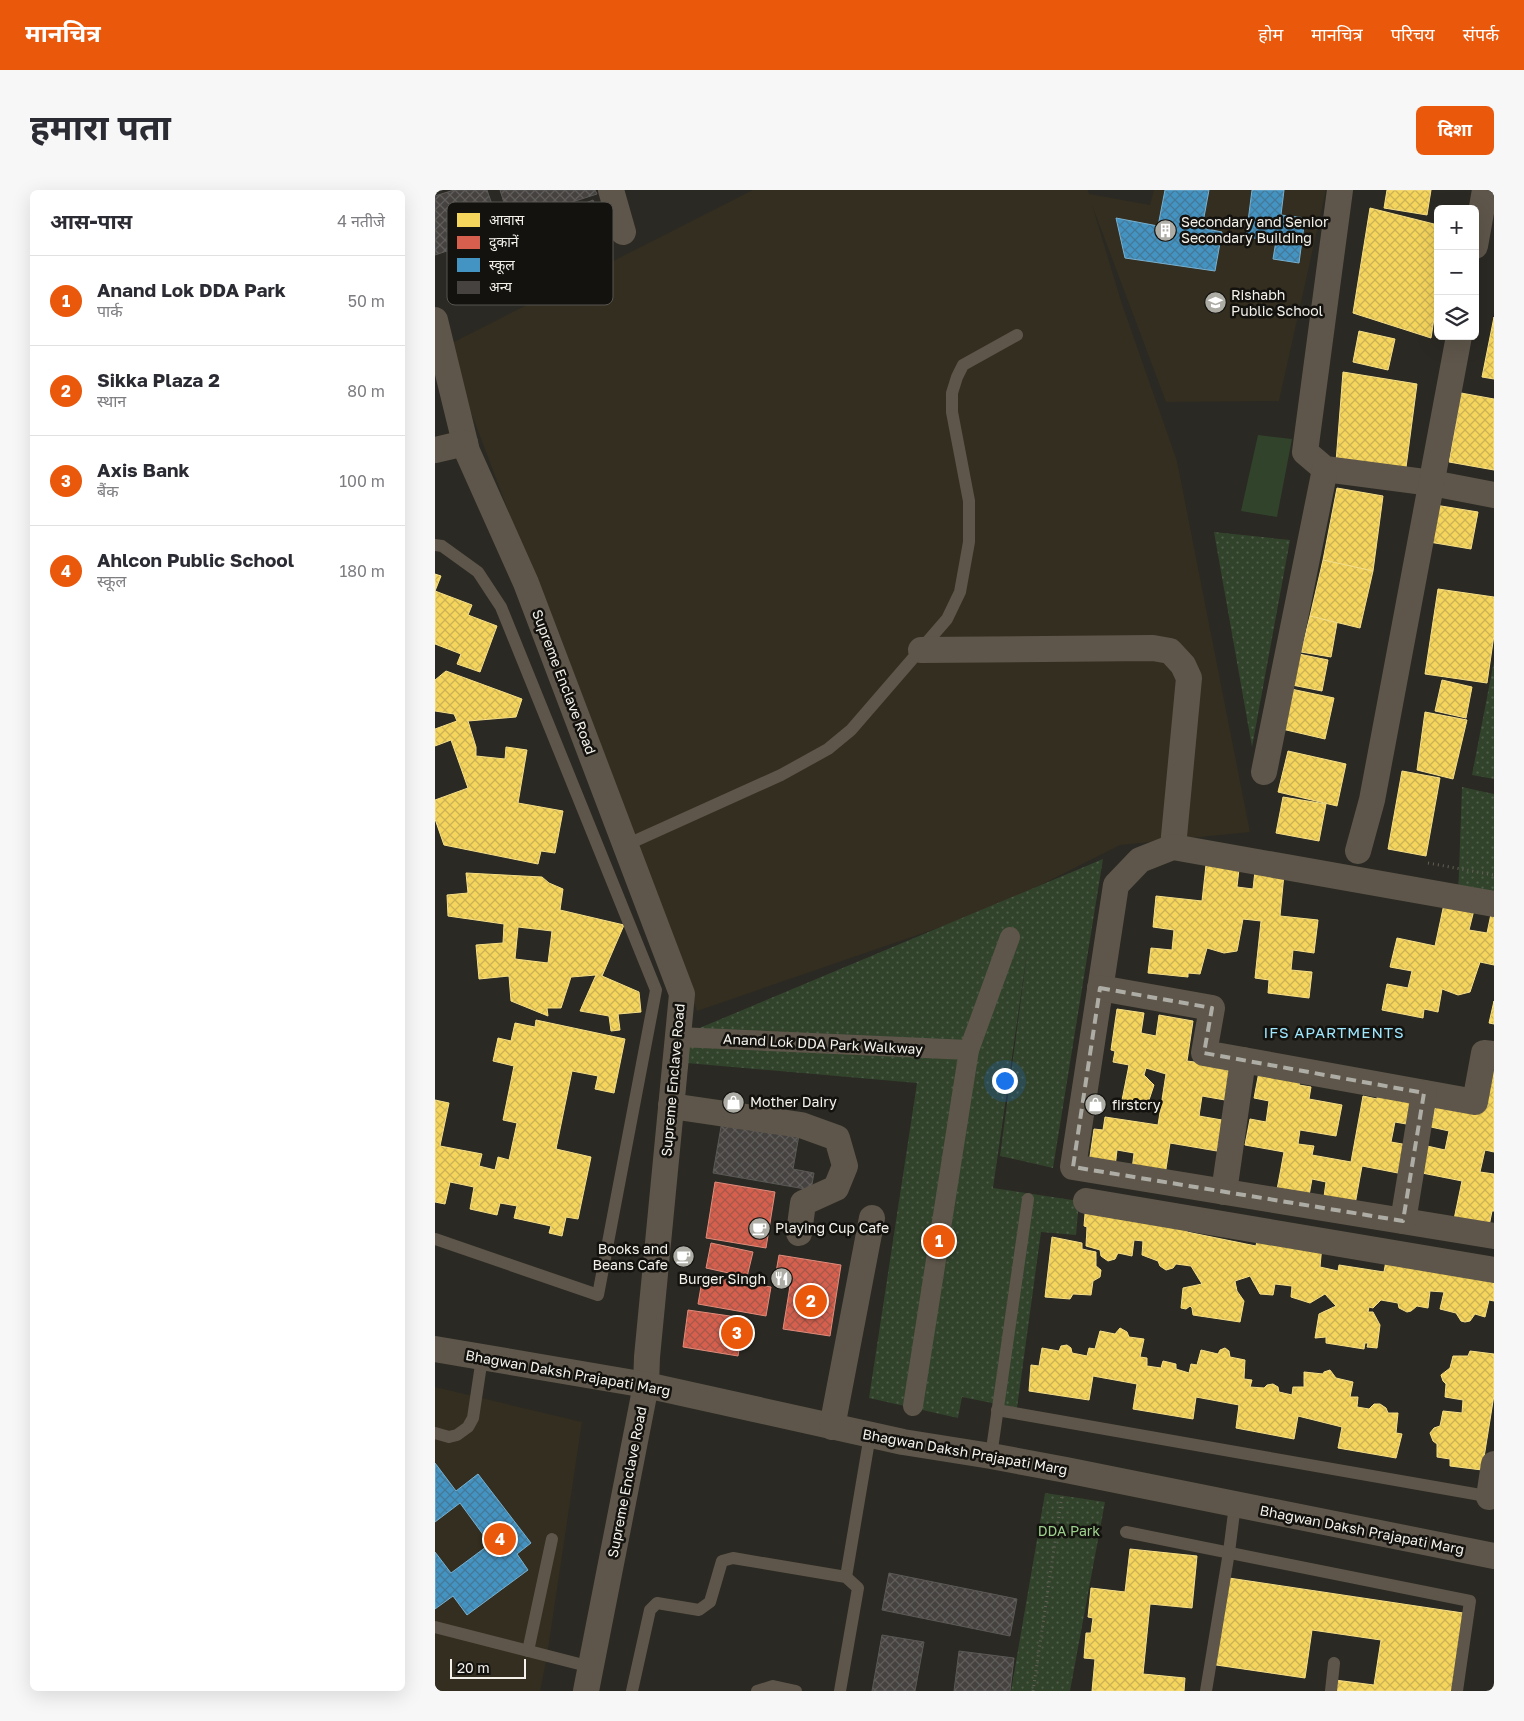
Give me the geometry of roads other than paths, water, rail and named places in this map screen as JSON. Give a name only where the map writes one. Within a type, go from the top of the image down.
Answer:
[{"type":"street","points":[[611,190],[623,232]]},
{"type":"street","points":[[1340,190],[1305,452],[1325,468],[1432,483],[1494,495]]},
{"type":"street","points":[[1479,224],[1485,190]]},
{"type":"street","name":"Supreme Enclave Road","points":[[435,320],[465,443],[526,584],[682,994],[647,1357],[646,1385],[588,1679]]},
{"type":"street","points":[[1358,852],[1372,800],[1458,340]]},
{"type":"street","points":[[435,450],[465,443]]},
{"type":"street","points":[[1264,772],[1325,468]]},
{"type":"street","points":[[921,650],[1153,648],[1170,651],[1183,664],[1189,678],[1173,847]]},
{"type":"street","points":[[1494,904],[1173,847],[1140,860],[1116,885],[1073,1167],[1494,1236]]},
{"type":"street","points":[[913,1406],[969,1050],[1010,937]]},
{"type":"street","points":[[1100,988],[1211,1008],[1204,1053],[1475,1102],[1484,1052],[1494,1054]]},
{"type":"street","name":"Anand Lok DDA Park Walkway","points":[[678,1037],[969,1050]]},
{"type":"street","points":[[1224,1192],[1243,1060]]},
{"type":"street","points":[[1403,1221],[1424,1093]]},
{"type":"street","points":[[671,1106],[801,1125],[837,1138],[845,1166],[836,1188],[803,1203],[799,1233]]},
{"type":"street","points":[[1086,1201],[1494,1270]]},
{"type":"street","points":[[832,1427],[872,1218]]},
{"type":"street","name":"Bhagwan Daksh Prajapati Marg","points":[[435,1349],[646,1385],[870,1435],[1066,1470],[1494,1556]]},
{"type":"street","points":[[1492,1497],[1494,1464]]},
{"type":"lane","points":[[626,845],[781,775],[828,749],[851,730],[947,619],[960,592],[969,542],[969,501],[952,412],[952,393],[963,365],[1017,335]]},
{"type":"lane","points":[[435,545],[442,546],[478,572],[501,607],[656,990],[598,1295],[435,1239]]},
{"type":"lane","points":[[991,1456],[1028,1199]]},
{"type":"lane","points":[[435,1433],[449,1437],[457,1435],[468,1427],[473,1418],[482,1358]]},
{"type":"lane","points":[[997,1410],[1492,1497]]},
{"type":"lane","points":[[847,1577],[870,1435]]},
{"type":"lane","points":[[1206,1691],[1235,1505]]},
{"type":"lane","points":[[1126,1532],[1470,1601],[1457,1691]]},
{"type":"lane","points":[[529,1651],[552,1539]]},
{"type":"lane","points":[[632,1691],[650,1610],[657,1604],[699,1610],[710,1602],[722,1562],[733,1558],[847,1577],[858,1588],[840,1691]]},
{"type":"lane","points":[[435,1626],[529,1651],[588,1679]]},
{"type":"lane","points":[[1331,1691],[1334,1663]]},
{"type":"lane","points":[[757,1691],[773,1686],[796,1691]]},
{"type":"place","name":"Secondary and Senior Secondary Building","points":[[1165,230]]},
{"type":"place","name":"Rishabh Public School","points":[[1215,303]]},
{"type":"place","name":"Mother Dairy","points":[[734,1102]]},
{"type":"place","name":"firstcry","points":[[1096,1105]]},
{"type":"place","name":"Playing Cup Cafe","points":[[759,1228]]},
{"type":"place","name":"Anand Lok DDA Park","points":[[939,1241]]},
{"type":"place","name":"Books and Beans Cafe","points":[[684,1257]]},
{"type":"place","name":"Burger Singh","points":[[782,1279]]},
{"type":"place","name":"Sikka Plaza 2","points":[[811,1301]]},
{"type":"place","name":"Axis Bank","points":[[737,1333]]},
{"type":"place","name":"Ahlcon Public School","points":[[500,1539]]},
{"type":"district","name":"IFS APARTMENTS","points":[[1334,1033]]},
{"type":"park label","name":"DDA Park","points":[[1069,1531]]}]
